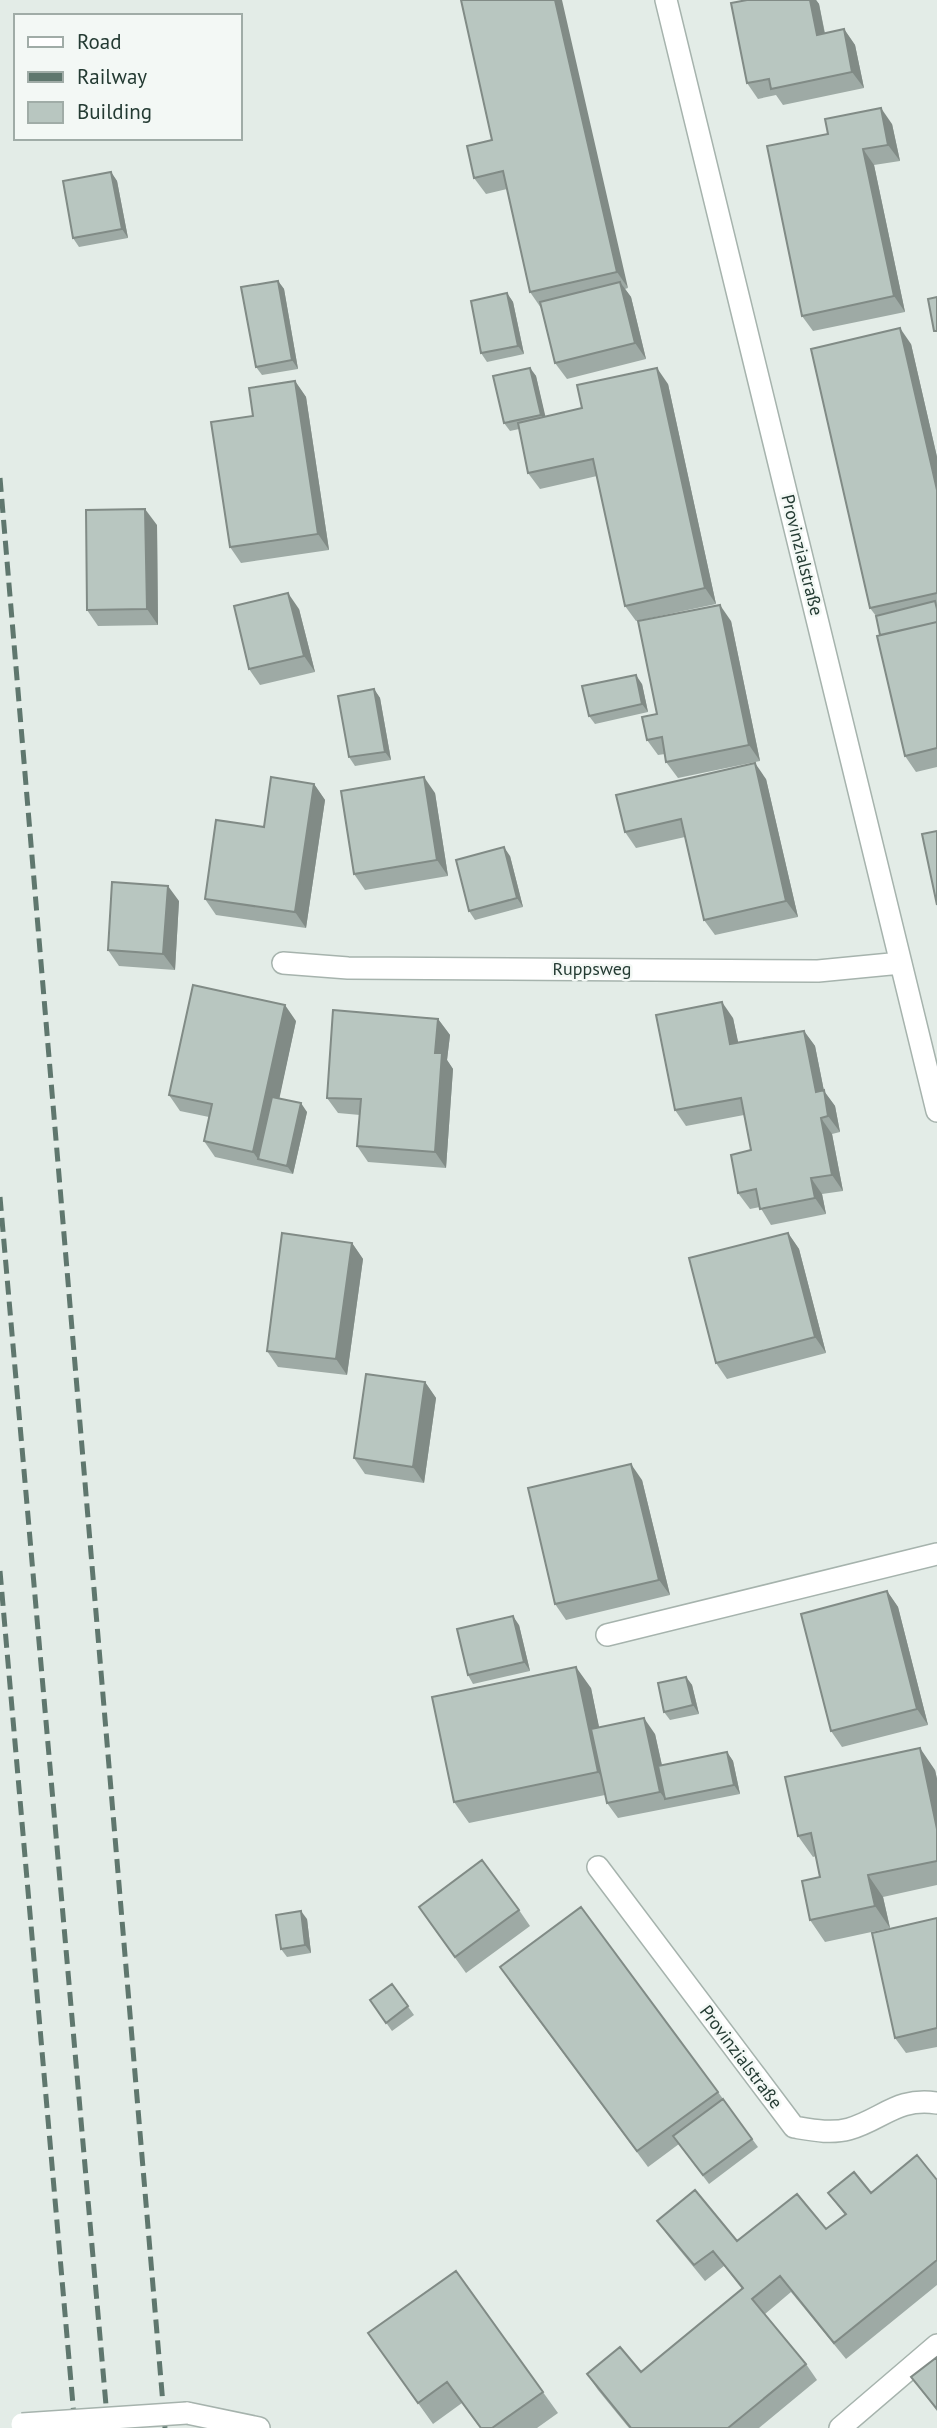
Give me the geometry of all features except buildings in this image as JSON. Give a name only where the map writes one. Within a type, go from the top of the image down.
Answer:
[{"type":"street","name":"Provinzialstraße","points":[[666,0],[937,1111]]},
{"type":"street","name":"Ruppsweg","points":[[283,963],[348,968],[818,971],[901,963]]},
{"type":"street","points":[[607,1635],[937,1554]]},
{"type":"street","name":"Provinzialstraße","points":[[598,1867],[794,2127],[824,2132],[849,2129],[900,2104],[921,2100],[937,2103]]},
{"type":"street","points":[[840,2428],[937,2344]]},
{"type":"street","points":[[18,2426],[187,2413],[259,2428]]},
{"type":"railway","points":[[0,478],[165,2428]]},
{"type":"railway","points":[[0,1197],[108,2428]]},
{"type":"railway","points":[[0,1571],[75,2428]]}]
